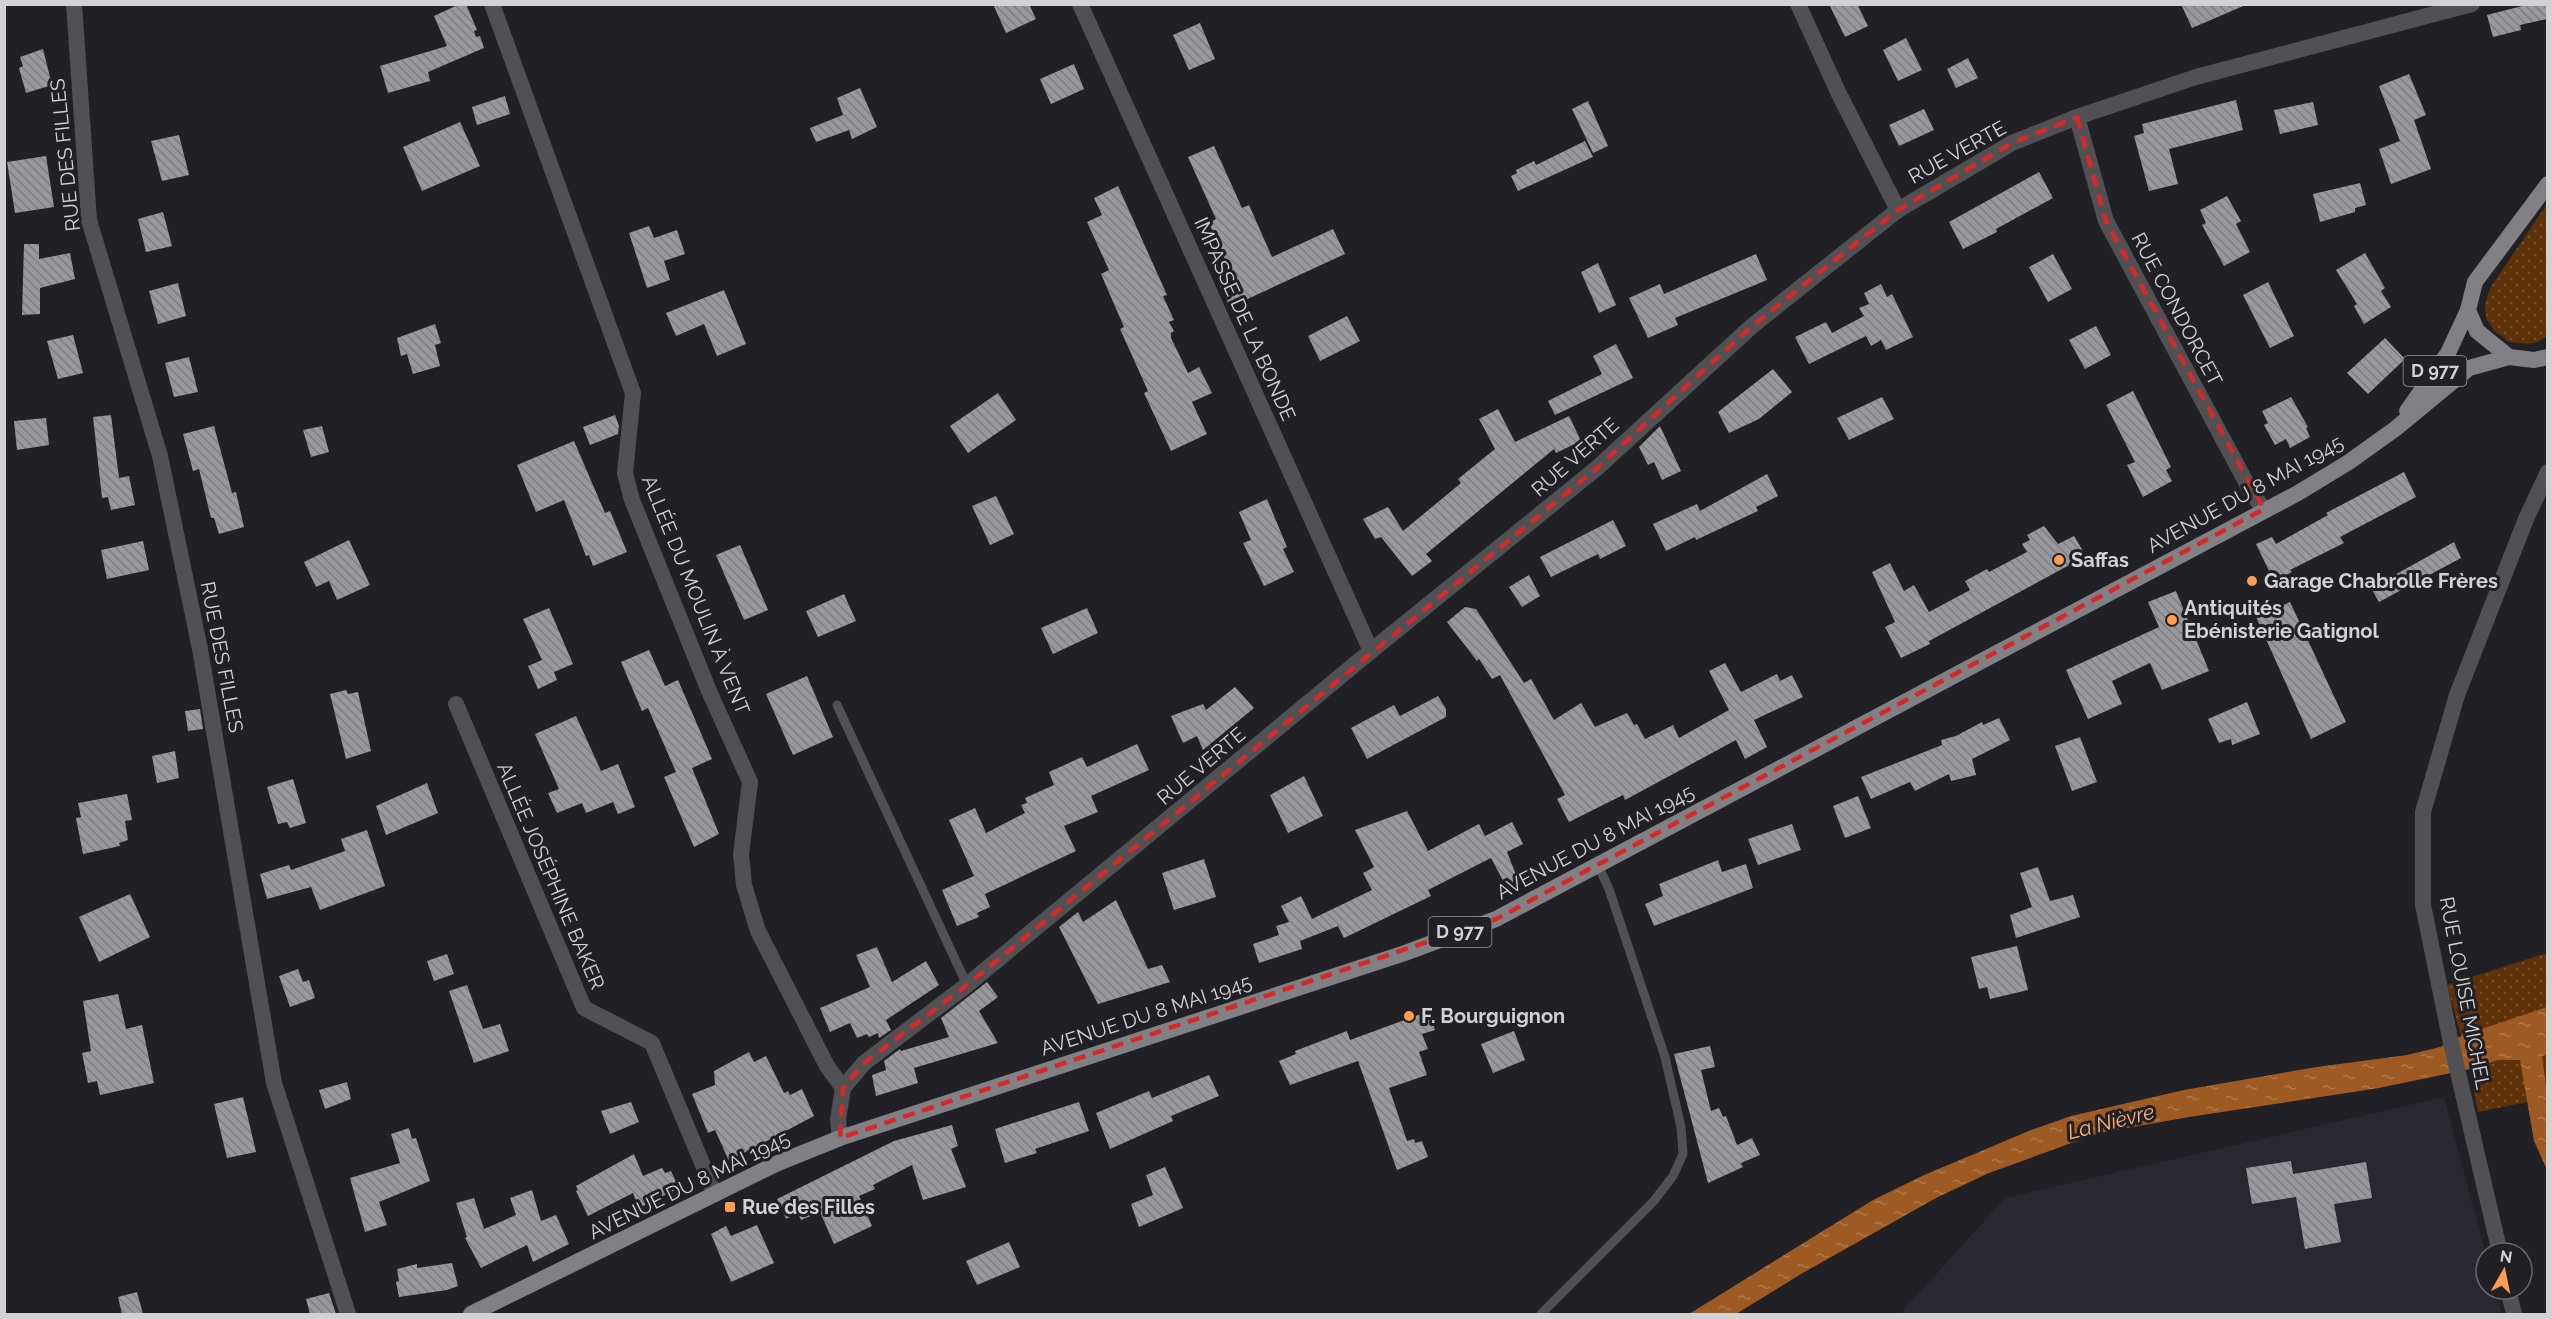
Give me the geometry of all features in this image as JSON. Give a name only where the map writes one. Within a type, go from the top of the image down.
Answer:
[{"type":"main road","name":"AVENUE DU 8 MAI 1945","points":[[2395,429],[2448,353],[2468,310],[2475,282],[2547,184]]},
{"type":"main road","points":[[2468,310],[2477,331],[2509,357]]},
{"type":"main road","name":"AVENUE DU 8 MAI 1945","points":[[471,1314],[778,1163],[840,1138],[1405,953],[1496,919],[2088,606],[2264,509],[2298,493],[2349,462],[2395,429],[2469,368],[2509,357],[2534,360],[2547,357]]},
{"type":"street","name":"RUE DES FILLES","points":[[74,4],[89,220],[160,456],[200,649],[274,1083],[348,1314]]},
{"type":"street","name":"ALLÉE DU MOULIN À VENT","points":[[492,4],[633,393],[625,473],[632,500],[709,691],[750,782],[741,854],[744,885],[758,931],[826,1066],[843,1088]]},
{"type":"street","name":"IMPASSE DE LA BONDE","points":[[1080,4],[1371,651]]},
{"type":"street","points":[[1798,4],[1839,94],[1898,210]]},
{"type":"street","name":"RUE VERTE","points":[[843,1088],[864,1063],[967,985],[1371,651],[1597,468],[1752,326],[1898,210],[2012,143],[2077,117],[2196,77],[2472,4]]},
{"type":"street","name":"RUE CONDORCET","points":[[2077,117],[2106,220],[2253,495],[2264,509]]},
{"type":"street","name":"RUE LOUISE MICHEL","points":[[2497,1241],[2450,1038],[2423,905],[2423,812],[2457,695],[2547,472]]},
{"type":"street","name":"ALLÉE JOSÉPHINE BAKER","points":[[456,704],[584,1008],[652,1043],[715,1194]]},
{"type":"street","points":[[840,1138],[838,1120],[843,1088]]},
{"type":"lane","points":[[837,705],[967,985]]},
{"type":"lane","points":[[1541,1314],[1653,1202],[1673,1176],[1683,1154],[1681,1127],[1665,1057],[1609,889],[1598,865]]},
{"type":"highlighted area","points":[[2077,117],[2106,221],[2264,509],[1496,919],[840,1138],[843,1088],[864,1063],[967,985],[1597,468],[1752,326],[1898,210],[2012,143]]},
{"type":"shaded area","points":[[2547,204],[2547,336],[2538,342],[2527,344],[2510,342],[2495,332],[2486,318],[2485,305],[2490,288]]},
{"type":"shaded area","points":[[2547,953],[2547,1098],[2478,1112],[2470,1069],[2447,985]]},
{"type":"shaded area","points":[[2444,1097],[2482,1241],[2474,1241],[2474,1301],[2498,1301],[2502,1314],[1900,1314],[2005,1198]]},
{"type":"water","name":"La Nièvre","points":[[2547,1007],[2547,1055],[2542,1056],[2547,1094],[2547,1170],[2534,1141],[2520,1060],[2498,1060],[2470,1069],[2379,1088],[2099,1133],[1989,1173],[1936,1198],[1801,1274],[1736,1314],[1689,1314],[1873,1200],[1922,1176],[2031,1130],[2071,1116],[2184,1090],[2317,1067],[2407,1055],[2440,1047],[2461,1036]]},
{"type":"building","points":[[460,4],[466,4],[477,30],[474,31],[476,37],[480,36],[484,48],[428,72],[430,81],[388,93],[380,66],[447,46],[434,16]]},
{"type":"building","points":[[993,4],[1029,4],[1036,19],[1006,33]]},
{"type":"building","points":[[1829,4],[1857,4],[1868,26],[1845,37]]},
{"type":"building","points":[[2181,4],[2248,4],[2192,28]]},
{"type":"building","points":[[2530,4],[2547,4],[2547,19],[2520,25],[2521,30],[2493,37],[2487,15]]},
{"type":"building","points":[[1200,23],[1215,59],[1189,70],[1173,35]]},
{"type":"building","points":[[1906,38],[1922,70],[1898,81],[1883,50]]},
{"type":"building","points":[[43,49],[52,85],[26,93],[19,68],[23,66],[20,57]]},
{"type":"building","points":[[1968,58],[1978,78],[1956,88],[1947,69]]},
{"type":"building","points":[[1074,64],[1084,89],[1051,104],[1040,79]]},
{"type":"building","points":[[2409,74],[2426,115],[2414,120],[2431,169],[2391,184],[2379,149],[2400,141],[2379,86]]},
{"type":"building","points":[[860,88],[877,127],[852,139],[849,130],[816,142],[810,128],[843,115],[837,98]]},
{"type":"building","points":[[505,96],[510,114],[477,125],[472,107]]},
{"type":"building","points":[[2236,100],[2243,130],[2169,149],[2178,184],[2149,191],[2134,136],[2144,133],[2142,124]]},
{"type":"building","points":[[1588,101],[1608,146],[1593,153],[1572,109]]},
{"type":"building","points":[[2313,102],[2318,125],[2280,134],[2274,110]]},
{"type":"building","points":[[1924,109],[1934,130],[1899,146],[1889,125]]},
{"type":"building","points":[[460,122],[480,166],[422,191],[403,147]]},
{"type":"building","points":[[179,135],[189,175],[162,181],[151,141]]},
{"type":"building","points":[[1585,141],[1593,157],[1518,191],[1511,176],[1517,173],[1516,170],[1534,161],[1536,165]]},
{"type":"building","points":[[1214,146],[1242,208],[1249,205],[1272,257],[1333,229],[1345,254],[1230,307],[1218,282],[1232,276],[1209,223],[1216,219],[1188,157]]},
{"type":"building","points":[[46,156],[54,207],[15,213],[7,162]]},
{"type":"building","points":[[2039,172],[2053,198],[1996,229],[1997,232],[1963,249],[1949,222]]},
{"type":"building","points":[[2360,183],[2366,205],[2355,208],[2355,212],[2320,222],[2313,194]]},
{"type":"building","points":[[1118,186],[1167,295],[1163,296],[1174,320],[1169,322],[1174,331],[1171,333],[1171,338],[1188,373],[1199,367],[1212,393],[1192,402],[1207,434],[1171,451],[1144,393],[1148,391],[1120,329],[1124,327],[1101,274],[1109,270],[1087,222],[1102,215],[1094,198]]},
{"type":"building","points":[[2227,196],[2241,221],[2236,224],[2250,252],[2224,266],[2202,225],[2206,223],[2200,210]]},
{"type":"building","points":[[163,212],[172,246],[146,252],[138,219]]},
{"type":"building","points":[[649,226],[654,238],[677,230],[685,254],[664,261],[670,280],[647,288],[629,233]]},
{"type":"building","points":[[24,244],[39,244],[39,259],[70,253],[75,279],[40,288],[40,314],[22,315]]},
{"type":"building","points":[[2365,253],[2385,288],[2381,291],[2391,307],[2364,324],[2354,306],[2357,304],[2336,270]]},
{"type":"building","points":[[1756,254],[1767,280],[1675,318],[1678,325],[1648,338],[1629,298],[1660,284],[1664,294]]},
{"type":"building","points":[[2053,254],[2072,289],[2048,302],[2029,267]]},
{"type":"building","points":[[1598,263],[1616,305],[1599,313],[1581,272]]},
{"type":"building","points":[[2268,282],[2294,336],[2270,348],[2243,295]]},
{"type":"building","points":[[178,283],[186,316],[158,324],[149,291]]},
{"type":"building","points":[[1881,284],[1887,297],[1892,294],[1913,337],[1886,350],[1881,340],[1871,346],[1866,336],[1809,364],[1795,337],[1826,322],[1832,333],[1864,316],[1859,308],[1869,304],[1864,293]]},
{"type":"building","points":[[724,290],[746,344],[717,356],[704,324],[676,336],[666,313]]},
{"type":"building","points":[[1347,316],[1360,341],[1320,361],[1308,336]]},
{"type":"building","points":[[435,324],[441,343],[435,345],[440,366],[413,374],[407,354],[401,356],[397,338]]},
{"type":"building","points":[[2096,326],[2111,355],[2085,369],[2069,340]]},
{"type":"building","points":[[73,335],[83,373],[58,379],[47,341]]},
{"type":"building","points":[[2385,338],[2405,359],[2368,394],[2347,373]]},
{"type":"building","points":[[1616,344],[1633,378],[1555,415],[1548,401],[1602,374],[1593,356]]},
{"type":"building","points":[[189,357],[198,392],[174,397],[165,363]]},
{"type":"building","points":[[1773,369],[1792,392],[1759,419],[1729,433],[1718,412]]},
{"type":"building","points":[[2133,391],[2171,467],[2166,470],[2172,481],[2143,497],[2127,465],[2135,462],[2106,405]]},
{"type":"building","points":[[998,393],[1016,420],[968,453],[950,426]]},
{"type":"building","points":[[1882,397],[1894,419],[1849,440],[1837,418]]},
{"type":"building","points":[[2291,397],[2308,427],[2306,428],[2310,437],[2290,448],[2286,439],[2275,445],[2264,425],[2268,423],[2262,411]]},
{"type":"building","points":[[1498,409],[1515,442],[1569,416],[1581,441],[1556,453],[1554,449],[1426,554],[1432,561],[1412,576],[1381,537],[1375,539],[1363,519],[1388,507],[1403,531],[1461,483],[1458,479],[1495,449],[1479,419]]},
{"type":"building","points":[[111,415],[119,478],[129,476],[135,505],[111,510],[108,497],[102,498],[93,417]]},
{"type":"building","points":[[615,415],[619,426],[618,434],[590,445],[583,427]]},
{"type":"building","points":[[46,418],[49,445],[17,450],[14,421]]},
{"type":"building","points":[[214,426],[232,493],[236,492],[244,527],[219,534],[214,518],[211,518],[199,469],[193,471],[183,434]]},
{"type":"building","points":[[322,426],[329,452],[311,457],[303,430]]},
{"type":"building","points":[[1660,426],[1681,471],[1662,480],[1654,462],[1648,465],[1639,447]]},
{"type":"building","points":[[574,441],[605,513],[610,511],[627,552],[593,566],[589,555],[586,556],[564,500],[536,512],[517,465]]},
{"type":"building","points":[[2404,472],[2416,497],[2340,537],[2344,543],[2290,570],[2292,572],[2274,581],[2256,544],[2272,537],[2276,544],[2328,515],[2326,513]]},
{"type":"building","points":[[1767,474],[1778,496],[1756,507],[1758,511],[1696,540],[1695,537],[1666,551],[1653,524],[1697,504],[1700,511]]},
{"type":"building","points":[[996,496],[1014,534],[990,545],[972,506]]},
{"type":"building","points":[[1267,499],[1287,547],[1283,549],[1294,572],[1264,586],[1243,543],[1251,540],[1239,512]]},
{"type":"building","points":[[1613,520],[1626,546],[1600,559],[1598,554],[1551,577],[1540,557]]},
{"type":"building","points":[[2044,526],[2058,544],[2074,536],[2086,556],[1901,658],[1885,627],[1895,622],[1872,572],[1890,563],[1904,591],[1914,585],[1929,612],[1970,590],[1965,581],[1987,569],[1989,572],[2027,552],[2022,544],[2030,540],[2027,535]]},
{"type":"building","points":[[349,540],[370,585],[337,600],[329,581],[316,587],[304,562]]},
{"type":"building","points":[[143,541],[149,570],[107,579],[101,550]]},
{"type":"building","points":[[2454,542],[2461,558],[2379,602],[2371,588]]},
{"type":"building","points":[[740,545],[768,610],[744,620],[716,555]]},
{"type":"building","points":[[1529,575],[1540,596],[1522,607],[1509,587]]},
{"type":"building","points":[[2176,591],[2209,671],[2162,690],[2150,663],[2112,681],[2122,704],[2088,719],[2066,670],[2159,627],[2148,602]]},
{"type":"building","points":[[844,594],[856,621],[818,637],[806,611]]},
{"type":"building","points":[[2290,602],[2346,722],[2311,739],[2256,617]]},
{"type":"building","points":[[1465,607],[1476,609],[1524,683],[1531,679],[1554,720],[1581,703],[1595,727],[1627,713],[1634,725],[1637,724],[1645,739],[1673,725],[1679,738],[1729,710],[1709,671],[1725,663],[1741,692],[1777,674],[1780,681],[1792,675],[1803,697],[1754,720],[1767,747],[1745,759],[1736,740],[1625,800],[1623,795],[1569,822],[1557,799],[1565,795],[1500,675],[1492,679],[1479,659],[1477,661],[1447,622]]},
{"type":"building","points":[[549,608],[573,664],[554,672],[557,680],[538,689],[528,666],[542,660],[523,619]]},
{"type":"building","points":[[1087,608],[1098,633],[1053,654],[1041,628]]},
{"type":"building","points":[[649,650],[665,686],[678,680],[712,759],[692,768],[719,834],[694,847],[664,777],[676,772],[648,708],[642,711],[621,662]]},
{"type":"building","points":[[807,676],[833,737],[793,755],[766,694]]},
{"type":"building","points":[[1235,687],[1254,708],[1203,750],[1197,736],[1183,743],[1171,716],[1203,704],[1206,710]]},
{"type":"building","points":[[346,690],[348,694],[358,692],[371,751],[346,759],[330,694]]},
{"type":"building","points":[[1438,696],[1446,709],[1446,717],[1367,759],[1351,728],[1394,705],[1400,716]]},
{"type":"building","points":[[2247,702],[2260,734],[2232,745],[2231,739],[2219,743],[2208,719]]},
{"type":"building","points":[[200,709],[203,729],[188,731],[185,711]]},
{"type":"building","points":[[576,716],[601,771],[618,764],[635,807],[618,814],[613,802],[586,813],[582,803],[557,813],[548,793],[559,789],[535,734]]},
{"type":"building","points":[[1999,718],[2010,740],[1972,759],[1976,775],[1951,781],[1949,774],[1915,791],[1910,782],[1871,799],[1861,777],[1942,745],[1941,740],[1956,736],[1982,722],[1983,725]]},
{"type":"building","points":[[2080,737],[2097,782],[2072,791],[2055,746]]},
{"type":"building","points":[[1137,744],[1149,770],[1091,796],[1098,812],[1064,826],[1076,851],[985,894],[990,907],[977,913],[979,917],[957,926],[942,890],[974,876],[949,820],[975,808],[986,833],[1025,813],[1021,805],[1027,803],[1025,798],[1054,785],[1049,772],[1082,757],[1087,767]]},
{"type":"building","points":[[175,751],[179,778],[157,783],[152,756]]},
{"type":"building","points":[[1304,776],[1323,816],[1288,833],[1270,795]]},
{"type":"building","points":[[293,779],[306,823],[290,828],[287,822],[278,824],[267,787]]},
{"type":"building","points":[[427,783],[438,813],[386,835],[376,806]]},
{"type":"building","points":[[127,794],[132,820],[125,821],[128,840],[119,843],[120,846],[83,854],[76,818],[81,817],[78,803]]},
{"type":"building","points":[[1858,796],[1871,828],[1845,838],[1833,806]]},
{"type":"building","points":[[1407,811],[1428,851],[1479,824],[1485,836],[1512,822],[1523,844],[1507,852],[1520,885],[1508,890],[1491,858],[1428,890],[1431,896],[1344,938],[1338,926],[1300,941],[1302,949],[1259,963],[1253,944],[1279,935],[1276,926],[1289,922],[1281,906],[1301,896],[1312,919],[1372,890],[1363,873],[1374,867],[1355,830]]},
{"type":"building","points":[[1792,824],[1801,850],[1758,865],[1748,839]]},
{"type":"building","points":[[367,830],[385,886],[320,910],[311,887],[267,899],[260,874],[289,865],[291,870],[345,851],[341,839]]},
{"type":"building","points":[[1204,859],[1216,897],[1174,910],[1162,873]]},
{"type":"building","points":[[1718,860],[1722,872],[1746,864],[1753,888],[1654,926],[1645,904],[1663,896],[1659,884]]},
{"type":"building","points":[[2038,867],[2050,901],[2073,895],[2080,917],[2016,938],[2010,915],[2032,907],[2020,873]]},
{"type":"building","points":[[130,894],[150,937],[99,962],[79,917]]},
{"type":"building","points":[[1116,900],[1148,969],[1162,965],[1170,982],[1098,1004],[1059,927],[1078,912],[1083,922]]},
{"type":"building","points":[[2017,946],[2028,990],[1990,999],[1987,987],[1979,989],[1971,957]]},
{"type":"building","points":[[877,947],[892,982],[926,961],[939,985],[886,1020],[891,1030],[879,1038],[878,1033],[869,1037],[867,1034],[857,1038],[850,1023],[830,1032],[820,1008],[870,987],[856,955]]},
{"type":"building","points":[[447,954],[454,974],[434,981],[427,961]]},
{"type":"building","points":[[298,969],[303,982],[309,980],[315,998],[290,1007],[279,976]]},
{"type":"building","points":[[987,982],[998,997],[979,1011],[998,1043],[914,1068],[918,1083],[876,1096],[872,1075],[886,1070],[884,1061],[900,1049],[901,1051],[949,1037],[941,1018]]},
{"type":"building","points":[[467,985],[483,1029],[500,1024],[509,1051],[474,1063],[449,991]]},
{"type":"building","points":[[118,994],[126,1029],[142,1025],[154,1083],[100,1095],[97,1081],[88,1083],[82,1053],[91,1051],[83,1001]]},
{"type":"building","points":[[1429,1011],[1435,1030],[1422,1034],[1428,1049],[1419,1052],[1427,1075],[1389,1088],[1407,1141],[1414,1139],[1415,1143],[1422,1141],[1428,1157],[1397,1170],[1358,1061],[1290,1085],[1279,1061],[1296,1054],[1295,1051],[1347,1031],[1350,1040]]},
{"type":"building","points":[[1514,1031],[1525,1060],[1493,1073],[1481,1044]]},
{"type":"building","points":[[1710,1046],[1715,1067],[1701,1070],[1711,1111],[1719,1108],[1723,1117],[1726,1116],[1737,1145],[1752,1138],[1760,1155],[1741,1163],[1743,1167],[1708,1183],[1674,1054]]},
{"type":"building","points":[[749,1052],[754,1062],[766,1056],[784,1093],[788,1091],[790,1095],[802,1089],[814,1116],[729,1161],[715,1130],[708,1133],[692,1094],[715,1085],[714,1071]]},
{"type":"building","points":[[1209,1075],[1219,1096],[1171,1116],[1173,1121],[1110,1149],[1096,1113],[1149,1091],[1152,1098]]},
{"type":"building","points":[[347,1082],[351,1099],[325,1109],[319,1090]]},
{"type":"building","points":[[243,1097],[256,1152],[227,1158],[214,1104]]},
{"type":"building","points":[[631,1102],[639,1122],[610,1134],[601,1111]]},
{"type":"building","points":[[1079,1102],[1089,1131],[1035,1149],[1037,1153],[1005,1163],[995,1129]]},
{"type":"building","points":[[952,1125],[958,1146],[951,1149],[966,1187],[923,1200],[912,1165],[873,1185],[875,1189],[859,1196],[872,1226],[834,1244],[820,1212],[801,1220],[798,1213],[786,1219],[777,1199],[894,1141]]},
{"type":"building","points":[[409,1128],[412,1139],[416,1138],[430,1181],[379,1202],[387,1225],[365,1232],[350,1178],[400,1163],[391,1134]]},
{"type":"building","points":[[634,1154],[643,1176],[662,1168],[665,1173],[671,1171],[679,1188],[639,1208],[633,1193],[588,1216],[576,1191],[578,1190],[576,1186]]},
{"type":"building","points":[[2291,1161],[2293,1174],[2366,1162],[2372,1198],[2334,1204],[2341,1242],[2305,1249],[2296,1197],[2252,1204],[2246,1168]]},
{"type":"building","points":[[1165,1167],[1183,1208],[1139,1227],[1131,1204],[1153,1195],[1146,1175]]},
{"type":"building","points":[[532,1190],[541,1221],[556,1215],[569,1244],[533,1262],[527,1245],[481,1268],[465,1238],[467,1237],[456,1203],[474,1198],[484,1229],[516,1215],[510,1198]]},
{"type":"building","points":[[757,1225],[774,1263],[731,1282],[711,1234],[726,1226],[731,1236]]},
{"type":"building","points":[[1009,1242],[1020,1267],[977,1285],[966,1261]]},
{"type":"building","points":[[452,1263],[458,1286],[447,1290],[399,1297],[396,1282],[399,1281],[397,1269],[417,1264],[417,1268]]},
{"type":"building","points":[[137,1292],[143,1314],[122,1314],[118,1297]]},
{"type":"building","points":[[329,1293],[336,1314],[310,1314],[306,1299]]},
{"type":"place","name":"Saffas","points":[[2059,560]]},
{"type":"place","name":"Garage Chabrolle Frères","points":[[2252,581]]},
{"type":"place","name":"Antiquités Ebénisterie Gatignol","points":[[2172,620]]},
{"type":"place","name":"F. Bourguignon","points":[[1409,1016]]},
{"type":"place","name":"Rue des Filles","points":[[730,1207]]}]
